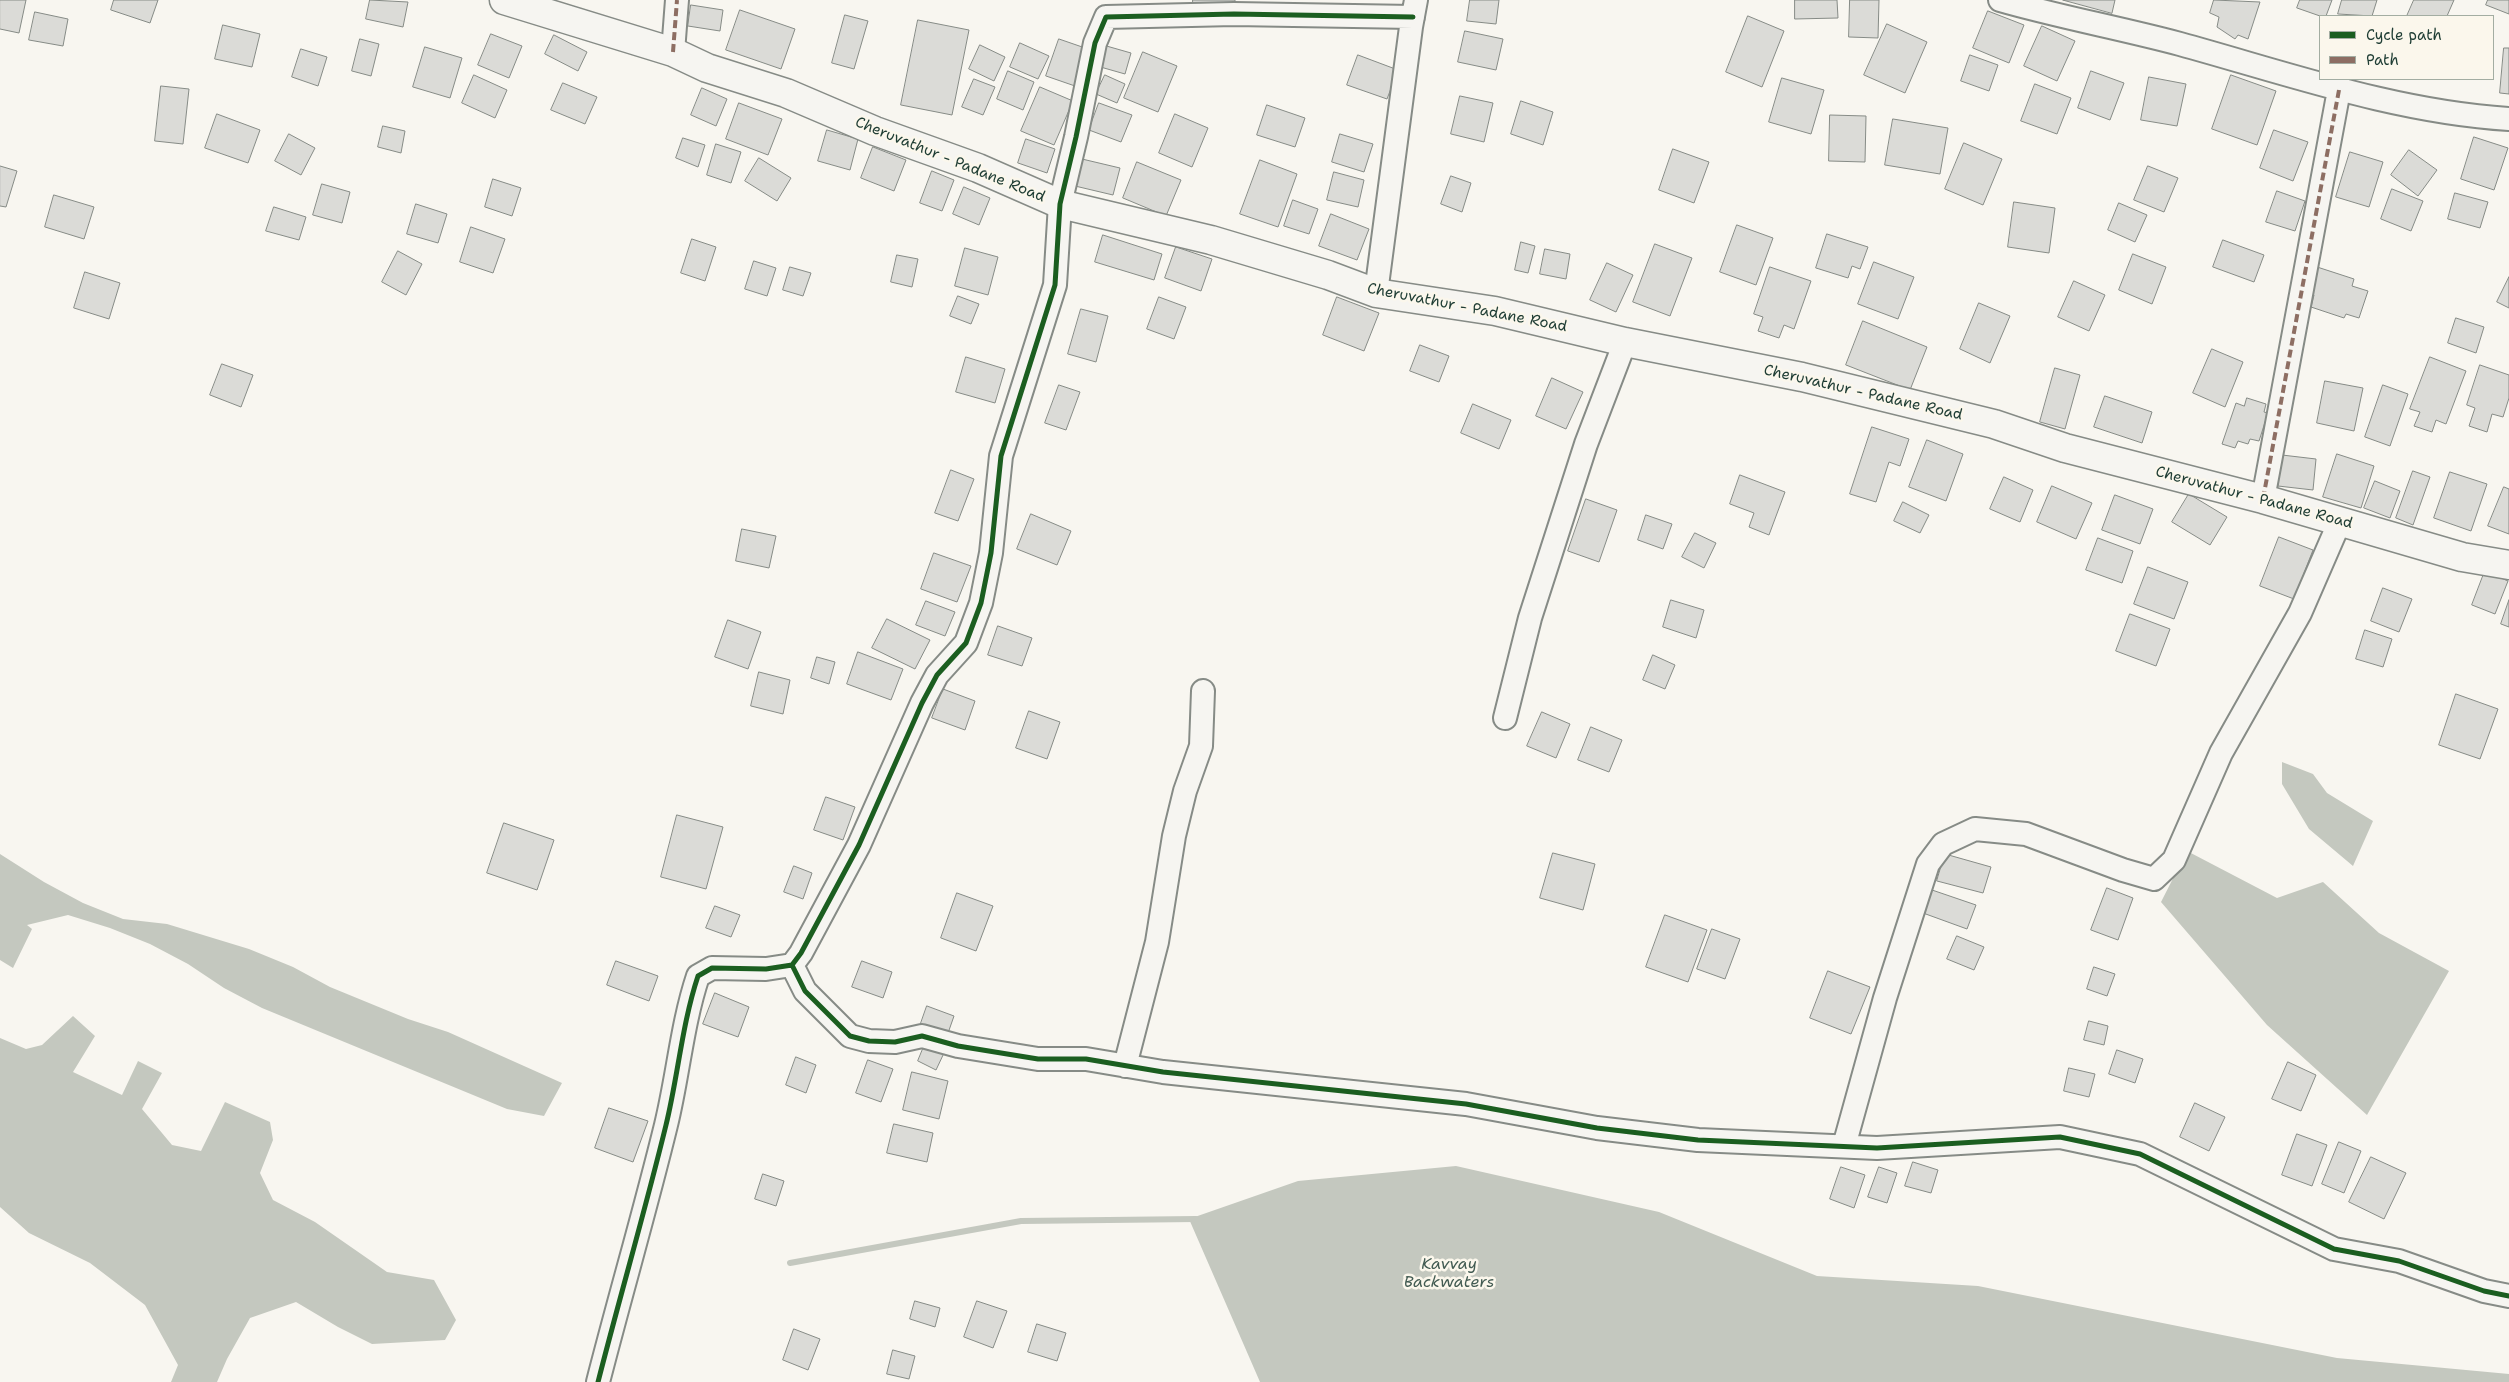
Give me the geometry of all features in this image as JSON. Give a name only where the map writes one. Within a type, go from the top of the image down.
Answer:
[{"type":"main road","name":"Cheruvathur - Padane Road","points":[[504,0],[672,52],[707,68],[786,93],[875,131],[978,168],[1060,204],[1211,240],[1328,275],[1376,293],[1494,311],[1625,342],[1802,377],[1994,424],[2065,448],[2263,499],[2462,557],[2509,565]]},
{"type":"street","points":[[672,52],[677,0]]},
{"type":"street","points":[[2000,0],[2180,44],[2339,90],[2433,110],[2509,120]]},
{"type":"street","points":[[598,1382],[666,1125],[678,1072],[689,1003],[698,976],[712,968],[766,969],[792,965],[802,953],[859,845],[918,712],[937,675],[966,644],[981,603],[991,553],[1001,456],[1055,285],[1060,204],[1104,9],[1234,14],[1415,9],[1376,293]]},
{"type":"street","points":[[2263,499],[2339,90]]},
{"type":"street","points":[[1506,718],[1530,618],[1586,444],[1625,342]]},
{"type":"street","points":[[1844,1146],[1885,998],[1928,864],[1943,844],[1975,829],[2026,834],[2123,870],[2154,879],[2174,860],[2221,753],[2300,613],[2340,521]]},
{"type":"street","points":[[1125,1066],[1157,942],[1176,827],[1185,791],[1201,746],[1203,692]]},
{"type":"street","points":[[792,965],[805,991],[850,1036],[868,1041],[895,1042],[922,1036],[958,1046],[1038,1059],[1086,1059],[1163,1072],[1466,1104],[1597,1128],[1698,1140],[1877,1148],[2060,1137],[2140,1154],[2334,1249],[2399,1261],[2484,1291],[2509,1296]]},
{"type":"water","points":[[2282,762],[2313,774],[2327,793],[2373,821],[2353,866],[2309,829],[2282,784]]},
{"type":"water","points":[[2187,851],[2277,898],[2323,882],[2379,933],[2449,971],[2367,1115],[2267,1025],[2161,902]]},
{"type":"water","points":[[0,854],[44,882],[83,903],[123,919],[167,924],[249,949],[293,967],[330,987],[408,1019],[448,1032],[562,1083],[544,1116],[507,1109],[262,1008],[150,944],[110,928],[68,915],[27,925],[32,929],[13,968],[0,960]]},
{"type":"water","points":[[73,1016],[95,1036],[73,1072],[122,1095],[138,1061],[162,1073],[142,1109],[172,1145],[201,1151],[225,1102],[270,1122],[273,1140],[260,1173],[273,1200],[315,1222],[387,1272],[434,1280],[456,1320],[445,1340],[372,1344],[338,1327],[296,1302],[250,1318],[227,1359],[217,1382],[171,1382],[178,1365],[145,1305],[90,1263],[29,1233],[0,1207],[0,1038],[26,1049],[42,1045]]},
{"type":"water","name":"Kavvay Backwaters","points":[[1456,1166],[1659,1212],[1817,1276],[1978,1286],[2337,1358],[2509,1374],[2509,1382],[1260,1382],[1189,1219],[1298,1181]]},
{"type":"building","points":[[0,0],[26,0],[19,33],[0,29]]},
{"type":"building","points":[[114,0],[158,0],[150,23],[111,10]]},
{"type":"building","points":[[370,0],[408,2],[403,27],[366,19]]},
{"type":"building","points":[[1193,0],[1235,0],[1235,5],[1193,7]]},
{"type":"building","points":[[1470,0],[1499,0],[1496,24],[1467,21]]},
{"type":"building","points":[[1795,0],[1837,0],[1838,18],[1795,19]]},
{"type":"building","points":[[1850,0],[1879,0],[1878,38],[1849,37]]},
{"type":"building","points":[[2063,0],[2115,0],[2112,13]]},
{"type":"building","points":[[2214,0],[2260,2],[2248,39],[2238,35],[2235,39],[2217,27],[2219,17],[2210,13]]},
{"type":"building","points":[[2300,0],[2332,0],[2326,15],[2319,16],[2297,8]]},
{"type":"building","points":[[2342,0],[2377,0],[2372,15],[2338,14]]},
{"type":"building","points":[[2414,0],[2454,0],[2447,15],[2407,15]]},
{"type":"building","points":[[2488,0],[2509,0],[2509,14],[2486,5]]},
{"type":"building","points":[[691,5],[723,10],[720,31],[688,26]]},
{"type":"building","points":[[740,10],[795,29],[781,69],[726,50]]},
{"type":"building","points":[[1988,11],[2024,25],[2009,63],[1973,48]]},
{"type":"building","points":[[35,12],[68,19],[63,46],[29,40]]},
{"type":"building","points":[[845,15],[868,21],[854,69],[832,63]]},
{"type":"building","points":[[1748,16],[1784,31],[1762,87],[1726,72]]},
{"type":"building","points":[[918,20],[969,30],[952,115],[901,105]]},
{"type":"building","points":[[1887,24],[1927,42],[1905,93],[1864,75]]},
{"type":"building","points":[[223,25],[260,34],[252,67],[215,59]]},
{"type":"building","points":[[2042,26],[2075,41],[2057,81],[2024,66]]},
{"type":"building","points":[[1465,31],[1503,39],[1496,70],[1458,62]]},
{"type":"building","points":[[491,34],[522,46],[509,78],[478,65]]},
{"type":"building","points":[[554,35],[587,52],[578,71],[545,54]]},
{"type":"building","points":[[360,39],[379,44],[371,76],[352,71]]},
{"type":"building","points":[[1059,39],[1088,49],[1075,86],[1046,76]]},
{"type":"building","points":[[1020,43],[1049,56],[1038,79],[1010,67]]},
{"type":"building","points":[[980,45],[1005,57],[994,81],[969,69]]},
{"type":"building","points":[[1103,45],[1131,53],[1125,74],[1097,66]]},
{"type":"building","points":[[425,47],[462,58],[450,98],[413,87]]},
{"type":"building","points":[[2504,48],[2509,48],[2509,94],[2500,93]]},
{"type":"building","points":[[301,49],[327,57],[318,86],[292,77]]},
{"type":"building","points":[[1143,52],[1177,66],[1158,112],[1124,98]]},
{"type":"building","points":[[1358,55],[1398,70],[1387,99],[1347,85]]},
{"type":"building","points":[[1970,55],[1998,65],[1989,91],[1961,81]]},
{"type":"building","points":[[1008,71],[1034,82],[1023,110],[997,99]]},
{"type":"building","points":[[2091,71],[2124,83],[2110,120],[2078,108]]},
{"type":"building","points":[[474,75],[507,90],[495,118],[462,103]]},
{"type":"building","points":[[1105,75],[1125,84],[1117,103],[1096,94]]},
{"type":"building","points":[[2231,75],[2276,91],[2257,145],[2212,129]]},
{"type":"building","points":[[2149,77],[2186,84],[2177,126],[2141,120]]},
{"type":"building","points":[[1782,78],[1824,90],[1811,134],[1769,122]]},
{"type":"building","points":[[974,79],[995,87],[983,115],[962,107]]},
{"type":"building","points":[[563,83],[597,97],[585,124],[551,110]]},
{"type":"building","points":[[2035,84],[2071,98],[2057,134],[2021,121]]},
{"type":"building","points":[[161,86],[189,89],[183,144],[155,141]]},
{"type":"building","points":[[1040,87],[1073,101],[1054,145],[1021,131]]},
{"type":"building","points":[[702,88],[727,99],[716,126],[691,115]]},
{"type":"building","points":[[1460,96],[1493,103],[1484,142],[1451,134]]},
{"type":"building","points":[[1521,101],[1553,112],[1543,145],[1511,134]]},
{"type":"building","points":[[739,103],[782,119],[768,155],[726,139]]},
{"type":"building","points":[[1099,103],[1132,115],[1121,142],[1089,130]]},
{"type":"building","points":[[1267,105],[1305,118],[1295,147],[1257,135]]},
{"type":"building","points":[[217,114],[260,130],[248,163],[205,148]]},
{"type":"building","points":[[1175,114],[1208,128],[1192,167],[1159,153]]},
{"type":"building","points":[[1830,115],[1866,116],[1865,162],[1829,161]]},
{"type":"building","points":[[1893,119],[1948,128],[1940,174],[1885,165]]},
{"type":"building","points":[[383,126],[405,131],[401,153],[378,147]]},
{"type":"building","points":[[827,130],[858,139],[850,170],[818,161]]},
{"type":"building","points":[[2274,130],[2308,142],[2293,181],[2260,168]]},
{"type":"building","points":[[289,134],[315,148],[301,175],[275,161]]},
{"type":"building","points":[[1340,134],[1373,144],[1364,172],[1332,162]]},
{"type":"building","points":[[2474,137],[2508,148],[2494,190],[2461,179]]},
{"type":"building","points":[[683,138],[705,145],[698,167],[676,158]]},
{"type":"building","points":[[1026,139],[1055,149],[1047,173],[1018,163]]},
{"type":"building","points":[[1964,143],[2002,159],[1983,205],[1945,189]]},
{"type":"building","points":[[716,144],[741,152],[731,183],[707,175]]},
{"type":"building","points":[[873,147],[906,160],[894,191],[861,178]]},
{"type":"building","points":[[1673,149],[1709,162],[1694,203],[1659,190]]},
{"type":"building","points":[[2409,150],[2437,170],[2418,196],[2391,175]]},
{"type":"building","points":[[2350,152],[2383,162],[2369,207],[2336,197]]},
{"type":"building","points":[[759,158],[791,178],[777,201],[745,181]]},
{"type":"building","points":[[1082,159],[1120,168],[1113,195],[1075,186]]},
{"type":"building","points":[[1260,160],[1297,174],[1278,227],[1240,214]]},
{"type":"building","points":[[1137,162],[1181,180],[1166,216],[1123,198]]},
{"type":"building","points":[[0,166],[17,171],[6,207],[0,206]]},
{"type":"building","points":[[2148,166],[2178,178],[2164,212],[2134,200]]},
{"type":"building","points":[[932,171],[954,180],[942,211],[920,203]]},
{"type":"building","points":[[1334,172],[1364,180],[1358,207],[1327,200]]},
{"type":"building","points":[[1451,176],[1471,183],[1462,212],[1441,204]]},
{"type":"building","points":[[493,179],[521,188],[512,216],[485,207]]},
{"type":"building","points":[[322,184],[350,192],[342,223],[313,215]]},
{"type":"building","points":[[964,187],[990,198],[979,225],[953,214]]},
{"type":"building","points":[[2392,189],[2423,201],[2411,231],[2381,219]]},
{"type":"building","points":[[2277,191],[2305,201],[2295,231],[2266,222]]},
{"type":"building","points":[[2455,193],[2488,202],[2480,228],[2448,219]]},
{"type":"building","points":[[54,195],[94,207],[84,239],[45,227]]},
{"type":"building","points":[[1293,200],[1318,209],[1309,234],[1284,226]]},
{"type":"building","points":[[2014,202],[2055,208],[2049,253],[2008,247]]},
{"type":"building","points":[[2119,203],[2147,215],[2135,242],[2108,230]]},
{"type":"building","points":[[416,204],[447,214],[438,243],[407,234]]},
{"type":"building","points":[[274,207],[306,217],[299,240],[266,231]]},
{"type":"building","points":[[1331,214],[1369,229],[1357,260],[1319,246]]},
{"type":"building","points":[[1737,225],[1773,238],[1756,285],[1720,272]]},
{"type":"building","points":[[471,227],[505,239],[493,273],[460,262]]},
{"type":"building","points":[[1827,234],[1868,247],[1860,269],[1852,266],[1848,278],[1816,268]]},
{"type":"building","points":[[1103,235],[1162,254],[1154,280],[1095,262]]},
{"type":"building","points":[[692,239],[716,247],[705,281],[681,273]]},
{"type":"building","points":[[2223,240],[2264,255],[2254,282],[2213,267]]},
{"type":"building","points":[[1521,242],[1535,246],[1528,273],[1515,270]]},
{"type":"building","points":[[1655,244],[1692,258],[1670,316],[1633,302]]},
{"type":"building","points":[[1176,247],[1212,259],[1201,291],[1165,278]]},
{"type":"building","points":[[965,248],[998,257],[988,295],[955,286]]},
{"type":"building","points":[[1545,249],[1570,254],[1566,279],[1540,274]]},
{"type":"building","points":[[398,251],[422,264],[406,295],[382,282]]},
{"type":"building","points":[[2133,254],[2166,267],[2152,304],[2119,290]]},
{"type":"building","points":[[897,255],[918,259],[912,287],[891,282]]},
{"type":"building","points":[[754,261],[776,268],[767,296],[745,289]]},
{"type":"building","points":[[1874,262],[1914,277],[1898,319],[1858,304]]},
{"type":"building","points":[[1607,263],[1633,275],[1616,312],[1590,300]]},
{"type":"building","points":[[2311,265],[2354,279],[2352,286],[2368,291],[2359,318],[2346,314],[2344,318],[2311,307],[2314,295],[2303,291]]},
{"type":"building","points":[[790,267],[811,273],[803,296],[783,290]]},
{"type":"building","points":[[1770,267],[1811,281],[1794,329],[1784,325],[1779,338],[1758,331],[1763,317],[1754,314]]},
{"type":"building","points":[[85,272],[120,283],[109,319],[74,308]]},
{"type":"building","points":[[2509,277],[2509,308],[2497,302]]},
{"type":"building","points":[[2074,281],[2105,295],[2089,331],[2058,317]]},
{"type":"building","points":[[958,296],[979,304],[971,324],[950,316]]},
{"type":"building","points":[[1159,297],[1186,307],[1174,339],[1147,329]]},
{"type":"building","points":[[1337,297],[1379,313],[1364,351],[1323,335]]},
{"type":"building","points":[[1979,303],[2010,316],[1990,363],[1960,349]]},
{"type":"building","points":[[1081,309],[1108,316],[1096,362],[1068,354]]},
{"type":"building","points":[[2456,318],[2484,327],[2476,353],[2448,343]]},
{"type":"building","points":[[1863,321],[1927,347],[1910,390],[1846,365]]},
{"type":"building","points":[[1420,345],[1449,356],[1439,382],[1410,371]]},
{"type":"building","points":[[2212,349],[2243,362],[2225,407],[2193,393]]},
{"type":"building","points":[[966,357],[1005,369],[995,403],[956,392]]},
{"type":"building","points":[[2430,357],[2466,371],[2446,424],[2436,420],[2432,432],[2414,426],[2420,412],[2410,409]]},
{"type":"building","points":[[222,364],[253,375],[241,407],[210,395]]},
{"type":"building","points":[[2480,365],[2509,375],[2509,398],[2503,417],[2492,414],[2487,432],[2469,426],[2475,408],[2467,405]]},
{"type":"building","points":[[2055,368],[2080,375],[2065,429],[2040,422]]},
{"type":"building","points":[[1552,378],[1583,392],[1566,429],[1536,416]]},
{"type":"building","points":[[2325,381],[2363,388],[2354,431],[2317,423]]},
{"type":"building","points":[[1059,385],[1080,392],[1066,430],[1045,423]]},
{"type":"building","points":[[2383,385],[2408,394],[2390,446],[2365,437]]},
{"type":"building","points":[[2105,396],[2152,412],[2142,443],[2094,427]]},
{"type":"building","points":[[2247,398],[2266,404],[2264,412],[2268,413],[2259,441],[2250,439],[2248,444],[2238,441],[2235,448],[2222,444],[2236,403],[2244,406]]},
{"type":"building","points":[[1473,404],[1511,420],[1499,449],[1461,433]]},
{"type":"building","points":[[1872,427],[1909,439],[1900,466],[1889,462],[1876,502],[1850,494]]},
{"type":"building","points":[[1927,440],[1963,454],[1946,501],[1909,487]]},
{"type":"building","points":[[2337,454],[2374,466],[2361,508],[2323,497]]},
{"type":"building","points":[[2282,455],[2316,459],[2313,490],[2278,486]]},
{"type":"building","points":[[951,470],[974,479],[958,521],[935,513]]},
{"type":"building","points":[[2413,471],[2430,477],[2413,525],[2396,518]]},
{"type":"building","points":[[2450,472],[2487,484],[2471,531],[2434,518]]},
{"type":"building","points":[[1740,475],[1785,492],[1769,535],[1749,527],[1754,513],[1730,504]]},
{"type":"building","points":[[2004,477],[2033,490],[2020,522],[1990,509]]},
{"type":"building","points":[[2375,481],[2400,491],[2390,518],[2364,508]]},
{"type":"building","points":[[2052,486],[2092,503],[2076,539],[2037,522]]},
{"type":"building","points":[[2504,487],[2509,489],[2509,534],[2488,526]]},
{"type":"building","points":[[2189,494],[2227,517],[2210,545],[2172,522]]},
{"type":"building","points":[[2115,495],[2153,509],[2140,544],[2102,530]]},
{"type":"building","points":[[1586,499],[1617,510],[1599,562],[1568,551]]},
{"type":"building","points":[[1903,502],[1929,515],[1920,533],[1894,521]]},
{"type":"building","points":[[1031,514],[1071,531],[1057,565],[1017,549]]},
{"type":"building","points":[[1646,515],[1672,524],[1663,549],[1638,540]]},
{"type":"building","points":[[742,529],[776,536],[769,568],[736,561]]},
{"type":"building","points":[[1695,533],[1716,543],[1704,568],[1682,557]]},
{"type":"building","points":[[2279,537],[2313,550],[2294,599],[2260,586]]},
{"type":"building","points":[[2098,538],[2133,551],[2122,583],[2086,570]]},
{"type":"building","points":[[934,553],[971,566],[957,602],[921,589]]},
{"type":"building","points":[[2148,567],[2188,582],[2174,619],[2134,604]]},
{"type":"building","points":[[2485,571],[2508,581],[2495,614],[2472,605]]},
{"type":"building","points":[[2383,588],[2412,599],[2399,632],[2371,621]]},
{"type":"building","points":[[1671,600],[1704,610],[1696,638],[1663,627]]},
{"type":"building","points":[[2509,600],[2509,627],[2501,624]]},
{"type":"building","points":[[926,601],[955,612],[945,636],[916,625]]},
{"type":"building","points":[[2130,614],[2170,629],[2156,666],[2116,651]]},
{"type":"building","points":[[887,619],[930,640],[915,669],[872,648]]},
{"type":"building","points":[[728,620],[761,632],[748,669],[715,657]]},
{"type":"building","points":[[998,626],[1032,638],[1022,666],[988,655]]},
{"type":"building","points":[[2365,630],[2392,639],[2383,667],[2356,659]]},
{"type":"building","points":[[858,652],[903,669],[891,700],[847,684]]},
{"type":"building","points":[[1653,655],[1675,665],[1665,689],[1643,680]]},
{"type":"building","points":[[817,657],[835,662],[829,684],[811,678]]},
{"type":"building","points":[[759,672],[790,680],[783,714],[751,706]]},
{"type":"building","points":[[943,689],[975,701],[965,730],[932,718]]},
{"type":"building","points":[[2456,694],[2498,709],[2480,759],[2439,745]]},
{"type":"building","points":[[1029,711],[1060,722],[1047,759],[1016,748]]},
{"type":"building","points":[[1542,712],[1570,724],[1556,758],[1527,746]]},
{"type":"building","points":[[1591,727],[1622,740],[1609,772],[1578,760]]},
{"type":"building","points":[[826,797],[855,807],[843,840],[814,830]]},
{"type":"building","points":[[677,815],[723,827],[706,889],[661,877]]},
{"type":"building","points":[[504,823],[554,840],[537,890],[487,873]]},
{"type":"building","points":[[1553,853],[1595,864],[1583,910],[1540,898]]},
{"type":"building","points":[[1945,854],[1991,867],[1983,893],[1937,881]]},
{"type":"building","points":[[794,866],[812,873],[803,899],[784,892]]},
{"type":"building","points":[[2107,888],[2133,898],[2118,940],[2091,930]]},
{"type":"building","points":[[1932,890],[1976,905],[1967,929],[1923,913]]},
{"type":"building","points":[[957,893],[993,906],[976,951],[941,938]]},
{"type":"building","points":[[715,906],[740,915],[731,937],[706,928]]},
{"type":"building","points":[[1665,915],[1707,930],[1688,982],[1646,967]]},
{"type":"building","points":[[1712,929],[1740,939],[1725,979],[1697,969]]},
{"type":"building","points":[[1957,936],[1984,947],[1974,970],[1947,959]]},
{"type":"building","points":[[616,961],[658,976],[649,1001],[607,985]]},
{"type":"building","points":[[862,961],[892,972],[883,998],[852,987]]},
{"type":"building","points":[[2094,967],[2115,974],[2107,996],[2087,989]]},
{"type":"building","points":[[1828,971],[1870,987],[1851,1034],[1810,1018]]},
{"type":"building","points":[[715,993],[749,1007],[738,1037],[703,1024]]},
{"type":"building","points":[[927,1006],[954,1016],[947,1036],[920,1026]]},
{"type":"building","points":[[2089,1021],[2108,1026],[2104,1045],[2084,1040]]},
{"type":"building","points":[[925,1044],[944,1053],[936,1070],[918,1061]]},
{"type":"building","points":[[2117,1050],[2143,1059],[2135,1083],[2109,1074]]},
{"type":"building","points":[[796,1057],[816,1065],[806,1093],[786,1085]]},
{"type":"building","points":[[868,1060],[893,1069],[881,1102],[856,1093]]},
{"type":"building","points":[[2288,1062],[2316,1075],[2301,1111],[2272,1099]]},
{"type":"building","points":[[2069,1068],[2095,1074],[2089,1097],[2064,1091]]},
{"type":"building","points":[[912,1072],[948,1081],[939,1119],[903,1110]]},
{"type":"building","points":[[2195,1103],[2225,1117],[2209,1151],[2180,1137]]},
{"type":"building","points":[[609,1108],[648,1121],[633,1162],[595,1148]]},
{"type":"building","points":[[894,1124],[933,1133],[927,1162],[887,1153]]},
{"type":"building","points":[[2297,1134],[2327,1145],[2312,1186],[2282,1175]]},
{"type":"building","points":[[2339,1142],[2361,1151],[2344,1193],[2322,1184]]},
{"type":"building","points":[[2371,1157],[2406,1173],[2384,1219],[2349,1202]]},
{"type":"building","points":[[1913,1162],[1938,1170],[1931,1193],[1905,1186]]},
{"type":"building","points":[[1841,1167],[1865,1175],[1854,1208],[1830,1199]]},
{"type":"building","points":[[1879,1167],[1897,1173],[1887,1203],[1868,1197]]},
{"type":"building","points":[[763,1174],[784,1181],[776,1206],[755,1199]]},
{"type":"building","points":[[915,1301],[940,1308],[935,1327],[910,1319]]},
{"type":"building","points":[[977,1301],[1007,1311],[993,1348],[964,1337]]},
{"type":"building","points":[[1037,1324],[1066,1333],[1057,1361],[1028,1352]]},
{"type":"building","points":[[794,1329],[820,1339],[808,1370],[783,1360]]},
{"type":"building","points":[[893,1350],[915,1356],[909,1379],[887,1374]]},
{"type":"waterway","points":[[790,1263],[1021,1221],[1196,1219]]},
{"type":"marked path","points":[[673,52],[677,0]]},
{"type":"marked path","points":[[2263,499],[2339,90]]},
{"type":"cycle path","points":[[598,1382],[666,1125],[684,1031],[698,976],[712,968],[766,969],[792,965],[801,953],[859,845],[922,703],[937,675],[966,643],[981,603],[991,553],[1001,456],[1055,285],[1060,204],[1095,43],[1106,17],[1234,14],[1413,17]]},
{"type":"cycle path","points":[[792,965],[805,991],[850,1036],[869,1041],[895,1042],[922,1036],[958,1046],[1038,1059],[1086,1059],[1163,1072],[1466,1104],[1597,1128],[1698,1140],[1877,1148],[2060,1137],[2140,1154],[2334,1249],[2399,1261],[2484,1291],[2509,1296]]}]
